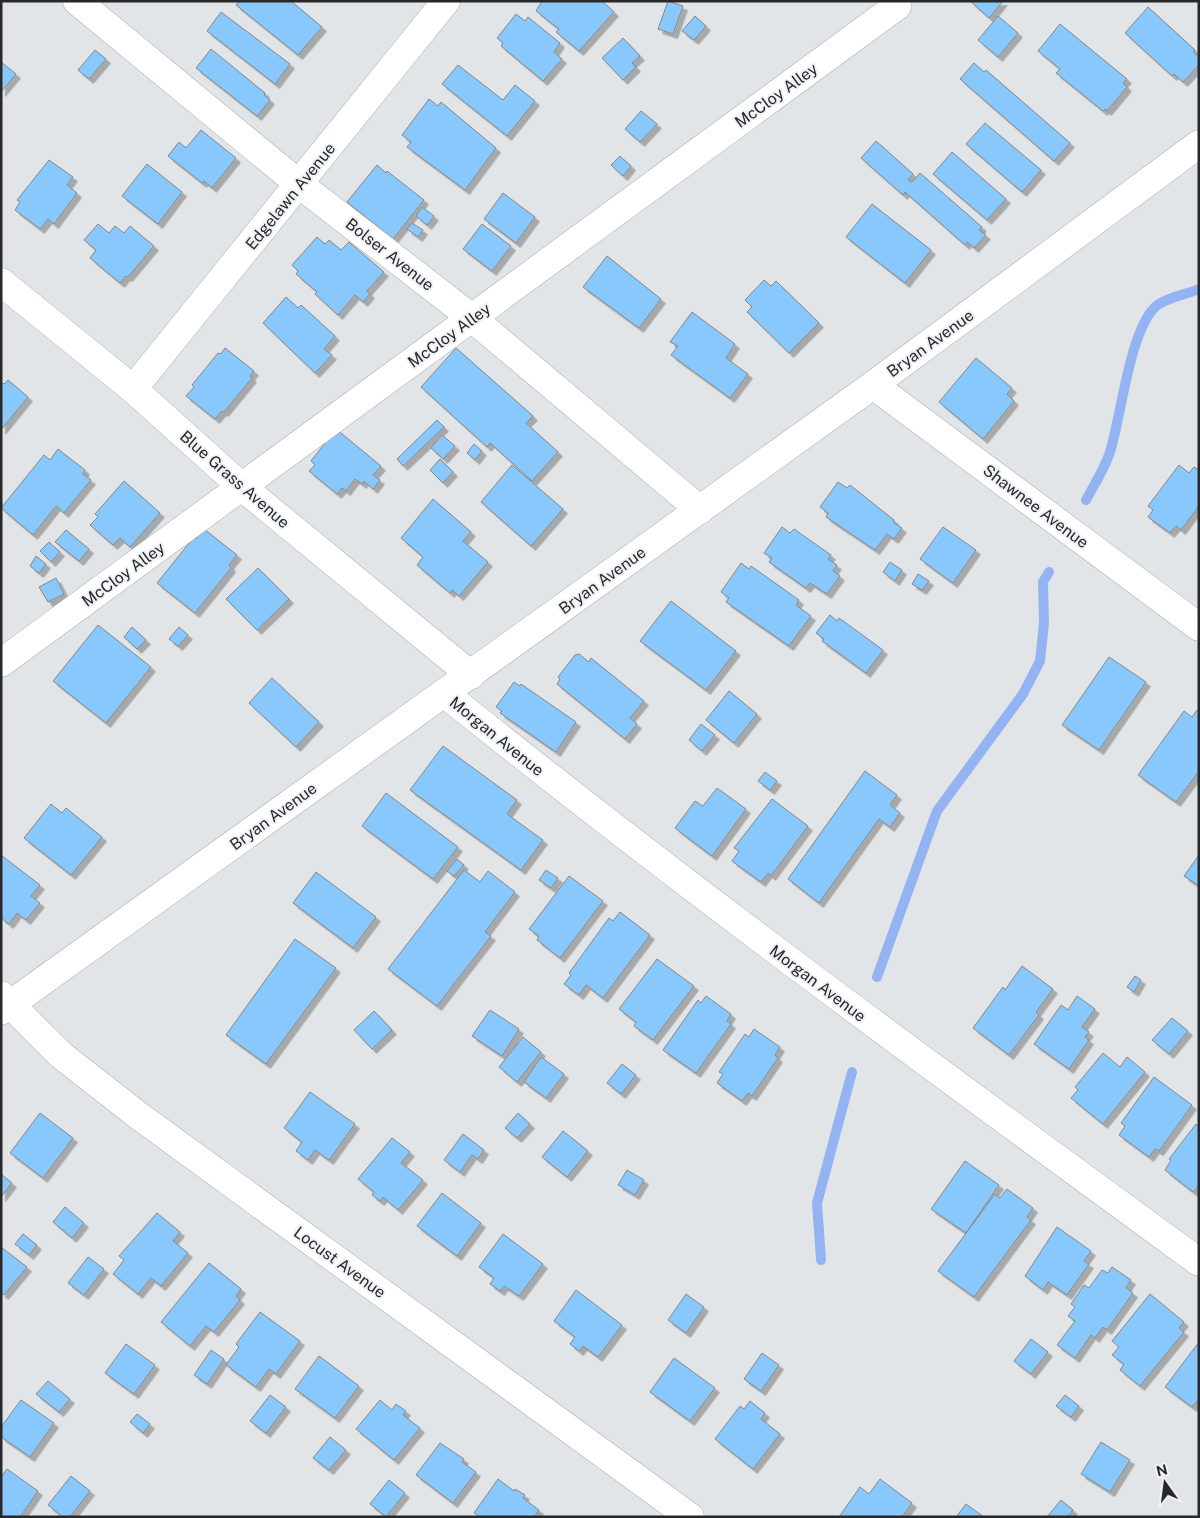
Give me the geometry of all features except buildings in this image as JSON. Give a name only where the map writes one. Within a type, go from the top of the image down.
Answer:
[{"type":"street","name":"Bolser Avenue","points":[[77,1],[300,184],[472,318],[700,510]]},
{"type":"street","name":"Edgelawn Avenue","points":[[133,390],[446,1]]},
{"type":"street","name":"McCloy Alley","points":[[5,654],[242,487],[897,6]]},
{"type":"street","name":"Bryan Avenue","points":[[4,1004],[470,675],[874,385],[1199,144]]},
{"type":"street","name":"Blue Grass Avenue","points":[[1,282],[133,390],[242,487],[470,675]]},
{"type":"street","name":"Shawnee Avenue","points":[[874,385],[1199,627]]},
{"type":"street","name":"Morgan Avenue","points":[[444,693],[586,808],[792,964],[1199,1262]]},
{"type":"street","name":"Locust Avenue","points":[[4,1004],[61,1055],[139,1116],[690,1517]]},
{"type":"waterway","points":[[1086,500],[1110,452],[1134,350],[1149,314],[1159,304],[1173,297],[1199,289]]},
{"type":"waterway","points":[[877,977],[937,811],[1023,694],[1040,661],[1044,623],[1043,582],[1049,572]]},
{"type":"waterway","points":[[821,1260],[817,1203],[852,1072]]}]
